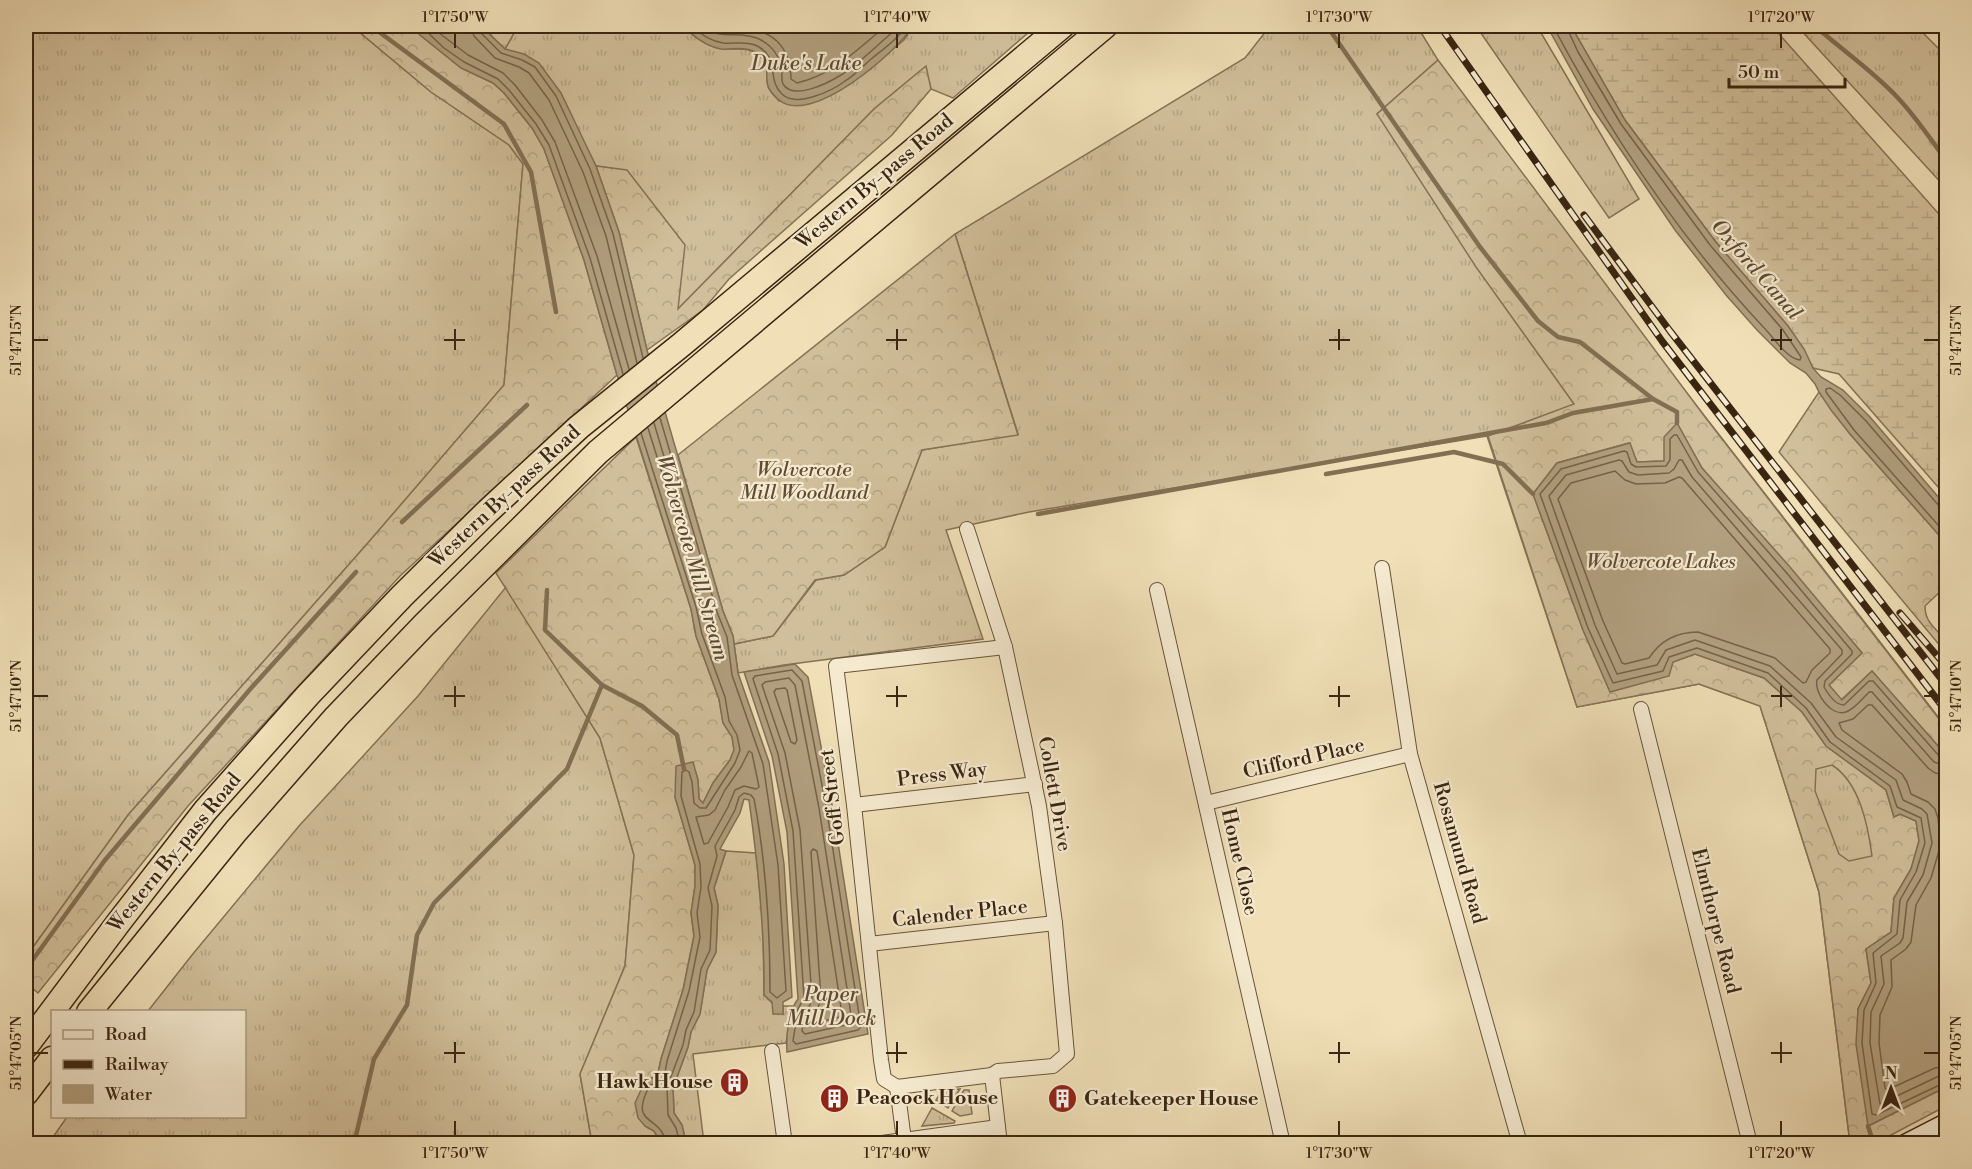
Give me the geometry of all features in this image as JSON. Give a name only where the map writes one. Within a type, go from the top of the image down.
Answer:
[{"type":"highway","name":"Western By-pass Road","points":[[53,1010],[118,922],[206,811],[308,695],[402,596],[488,511],[579,427],[681,345],[1062,26]]},
{"type":"highway","name":"Western By-pass Road","points":[[90,1010],[236,831],[336,717],[424,625],[598,452],[1106,26]]},
{"type":"highway","name":"Western By-pass Road","points":[[26,1046],[51,1012]]},
{"type":"highway","points":[[26,1093],[51,1060]]},
{"type":"street","name":"Collett Drive","points":[[967,529],[1005,647],[1035,784],[1055,923],[1067,1054],[1053,1066],[998,1071],[992,1075]]},
{"type":"street","name":"Rosamund Road","points":[[1382,568],[1410,754],[1520,1143]]},
{"type":"street","name":"Home Close","points":[[1157,590],[1283,1143]]},
{"type":"street","name":"Goff Street","points":[[897,1087],[884,1079],[854,804],[836,666],[1005,647]]},
{"type":"street","name":"Elmthorpe Road","points":[[1641,709],[1750,1143]]},
{"type":"street","name":"Clifford Place","points":[[1206,803],[1410,754]]},
{"type":"street","name":"Press Way","points":[[854,804],[1035,784]]},
{"type":"street","name":"Calender Place","points":[[870,944],[1055,923]]},
{"type":"street","points":[[772,1051],[785,1143]]},
{"type":"street","points":[[904,1140],[897,1087],[992,1075],[1000,1143]]},
{"type":"street","points":[[1905,1143],[1947,1123]]},
{"type":"street","points":[[875,1143],[998,1127]]},
{"type":"green space","points":[[26,26],[352,26],[431,92],[509,145],[523,164],[504,385],[128,815],[26,957]]},
{"type":"green space","points":[[352,26],[413,26],[420,35],[461,67],[493,83],[532,128],[544,149],[584,260],[617,375],[400,576],[188,806],[38,993],[26,983],[26,957],[128,815],[504,385],[523,164],[509,145],[431,92]]},
{"type":"green space","points":[[481,26],[518,26],[505,49]]},
{"type":"green space","points":[[518,26],[683,26],[695,37],[708,44],[725,49],[752,51],[757,54],[767,65],[767,83],[779,101],[879,60],[904,40],[913,26],[1036,26],[953,98],[931,89],[925,67],[874,109],[677,310],[627,171],[596,166],[580,135],[505,49]]},
{"type":"green space","name":"Wolvercote Lakes","points":[[1270,26],[1417,26],[1438,60],[1377,114],[1672,374],[1946,727],[1946,1106],[1850,1143],[1819,892],[1760,706],[1699,684],[1577,707],[1487,436],[1029,512],[946,530],[983,639],[738,673],[734,644],[773,636],[816,580],[844,575],[885,547],[922,450],[1018,434],[955,234],[1245,58]]},
{"type":"green space","points":[[1476,26],[1537,26],[1639,199],[1609,218]]},
{"type":"green space","points":[[1571,26],[1772,26],[1946,222],[1946,496],[1839,374],[1813,368],[1788,326],[1715,241],[1625,120]]},
{"type":"green space","points":[[1797,26],[1916,26],[1946,56],[1946,188]]},
{"type":"green space","points":[[1438,60],[1705,417],[1946,728],[1946,755],[1872,671],[1841,700],[1829,685],[1862,653],[1702,468],[1677,423],[1664,461],[1637,462],[1629,443],[1557,463],[1533,494],[1583,630],[1610,691],[1695,654],[1764,678],[1802,712],[1826,746],[1886,790],[1894,817],[1900,814],[1916,821],[1919,841],[1911,869],[1894,898],[1891,932],[1866,949],[1871,983],[1858,1009],[1868,1126],[1946,1087],[1946,1106],[1876,1143],[1850,1143],[1819,892],[1760,706],[1699,684],[1577,707],[1488,436],[1574,404],[1476,267],[1377,114]],"holes":[[[1832,765],[1850,783],[1861,806],[1872,856],[1849,861],[1839,854],[1815,791],[1816,769]]]},
{"type":"green space","points":[[926,66],[931,89],[892,135],[729,279],[703,310],[647,350],[619,232],[596,166],[627,170],[685,245],[678,309],[874,109]]},
{"type":"green space","name":"Wolvercote Mill Woodland","points":[[955,234],[1018,435],[922,450],[885,547],[844,575],[815,580],[773,636],[734,644],[678,455]]},
{"type":"green space","points":[[1819,392],[1850,434],[1946,543],[1946,586],[1925,606],[1928,620],[1943,638],[1946,653],[1779,452]]},
{"type":"green space","points":[[636,437],[691,609],[696,636],[719,699],[723,723],[732,736],[734,750],[703,803],[699,799],[696,773],[675,797],[695,865],[691,913],[694,936],[683,990],[657,1078],[649,1078],[645,1126],[654,1131],[661,1143],[592,1143],[580,1074],[625,966],[634,855],[600,738],[496,573]]},
{"type":"green space","points":[[506,587],[600,738],[634,855],[625,966],[580,1074],[592,1143],[48,1144],[66,1118],[246,1118],[246,1010],[149,1010],[299,826],[418,696]]},
{"type":"green space","points":[[726,851],[756,853],[763,924],[764,995],[783,1014],[783,1006],[792,1006],[786,1043],[693,1054],[704,1143],[686,1143],[682,1125],[674,1113],[673,1088],[691,1032],[700,1014],[707,970],[716,952],[718,905],[714,888]]},
{"type":"green space","points":[[960,1089],[948,1108],[936,1100],[942,1091]]},
{"type":"green space","points":[[964,1090],[969,1090],[972,1114],[960,1116],[952,1111]]},
{"type":"green space","points":[[932,1108],[955,1121],[954,1123],[922,1126]]},
{"type":"water","name":"Wolvercote Mill Stream","points":[[413,26],[481,26],[505,49],[524,54],[539,63],[561,93],[596,166],[619,232],[647,350],[723,611],[733,636],[738,673],[769,762],[784,864],[792,997],[783,1002],[783,1014],[773,1014],[772,1002],[764,995],[758,873],[749,800],[744,799],[740,813],[720,849],[726,851],[714,888],[718,905],[716,952],[707,970],[700,1014],[691,1032],[673,1088],[674,1113],[682,1125],[686,1143],[661,1143],[654,1131],[638,1118],[635,1103],[645,1081],[649,1078],[657,1078],[683,990],[694,936],[691,913],[695,865],[675,797],[676,766],[693,762],[698,780],[699,799],[703,803],[713,783],[730,760],[734,750],[732,737],[723,723],[719,699],[696,636],[691,609],[617,375],[584,260],[544,149],[532,128],[504,93],[493,83],[461,68],[420,35]]},
{"type":"water","name":"Duke's Lake","points":[[683,26],[913,26],[890,52],[852,83],[811,103],[793,106],[779,100],[770,90],[765,62],[759,55],[745,49],[715,48],[700,40]]},
{"type":"water","points":[[1547,26],[1571,26],[1625,120],[1715,241],[1788,326],[1804,349],[1813,368],[1821,377],[1843,390],[1870,417],[1946,506],[1946,543],[1850,434],[1806,373],[1790,363],[1757,330],[1675,230],[1593,109]]},
{"type":"water","points":[[1677,423],[1702,468],[1862,653],[1829,685],[1842,700],[1872,671],[1946,755],[1946,1087],[1868,1126],[1856,1044],[1858,1009],[1871,983],[1866,949],[1891,932],[1894,898],[1911,869],[1919,841],[1916,821],[1900,814],[1894,817],[1886,790],[1826,746],[1802,712],[1764,678],[1695,654],[1673,662],[1669,676],[1610,692],[1583,630],[1533,494],[1557,463],[1630,443],[1637,462],[1664,461],[1664,437]]},
{"type":"water","name":"Paper Mill Dock","points":[[795,664],[808,677],[832,805],[868,1034],[787,1052],[787,1031],[798,999],[787,832],[772,756],[744,672]]},
{"type":"waterway","points":[[371,26],[504,124],[531,172],[556,312]]},
{"type":"waterway","points":[[1327,26],[1480,247],[1538,321],[1558,337],[1580,342],[1653,399]]},
{"type":"waterway","points":[[1815,26],[1898,98],[1946,160]]},
{"type":"waterway","points":[[1038,514],[1546,423],[1573,413],[1653,399],[1677,412],[1677,423]]},
{"type":"waterway","points":[[402,522],[527,405]]},
{"type":"waterway","points":[[1326,474],[1454,452],[1503,464],[1533,494]]},
{"type":"waterway","points":[[26,969],[105,860],[252,687],[356,572]]},
{"type":"waterway","points":[[547,590],[545,630],[602,685],[642,706],[677,735],[684,769]]},
{"type":"waterway","points":[[354,1144],[374,1059],[407,1005],[417,935],[434,903],[567,769],[602,685]]},
{"type":"waterway","points":[[1868,1126],[1873,1142]]},
{"type":"railway","points":[[1440,26],[1662,341],[1946,711]]},
{"type":"railway","points":[[1584,215],[1670,331],[1946,685]]},
{"type":"railway","points":[[1900,613],[1946,666]]},
{"type":"place","name":"Hawk House","points":[[734,1082]]},
{"type":"place","name":"Peacock House","points":[[835,1098]]},
{"type":"place","name":"Gatekeeper House","points":[[1063,1099]]},
{"type":"water label","name":"Oxford Canal","points":[[1756,270]]}]
